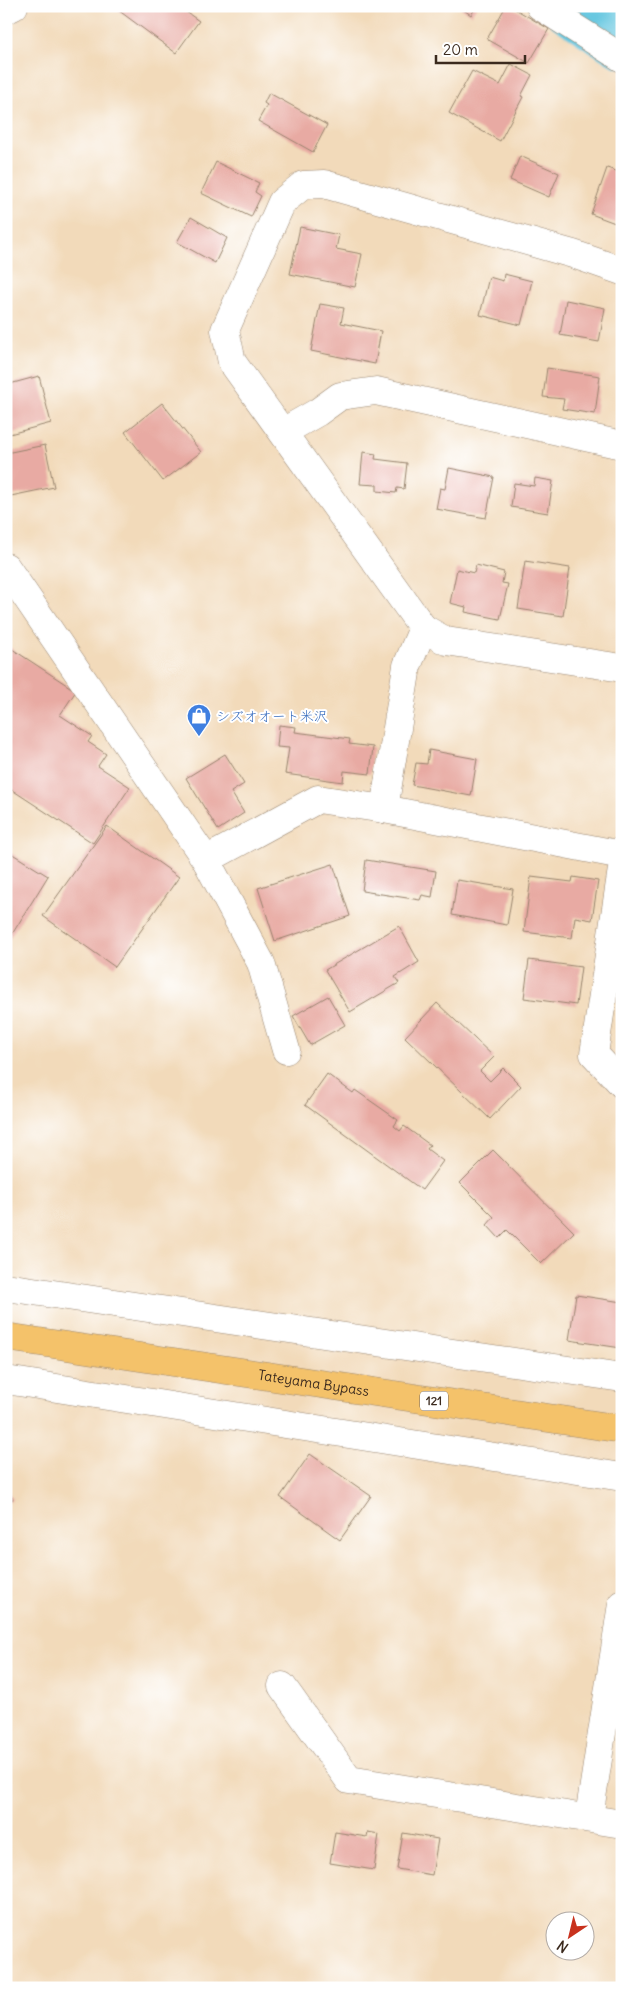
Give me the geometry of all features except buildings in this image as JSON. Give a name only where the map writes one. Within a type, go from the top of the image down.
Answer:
[{"type":"highway","name":"Tateyama Bypass","points":[[6,1336],[622,1429]]},
{"type":"street","points":[[6,10],[14,6]]},
{"type":"street","points":[[540,6],[622,58]]},
{"type":"street","points":[[622,271],[573,254],[324,184],[303,185],[282,202],[225,330],[232,362],[423,628],[446,641],[622,668]]},
{"type":"street","points":[[283,432],[318,412],[340,396],[376,391],[622,445]]},
{"type":"street","points":[[6,567],[206,860],[261,963],[286,1050]]},
{"type":"street","points":[[384,809],[407,666],[423,628]]},
{"type":"street","points":[[206,860],[318,799],[384,809],[622,855]]},
{"type":"street","points":[[622,869],[594,1054],[622,1084]]},
{"type":"street","points":[[6,1287],[622,1378]]},
{"type":"street","points":[[6,1380],[622,1477]]},
{"type":"street","points":[[589,1817],[622,1604]]},
{"type":"street","points":[[282,1686],[348,1780],[589,1817],[622,1824]]},
{"type":"waterway","points":[[569,6],[622,41]]},
{"type":"place","name":"シズオオート米沢","points":[[199,737]]}]
